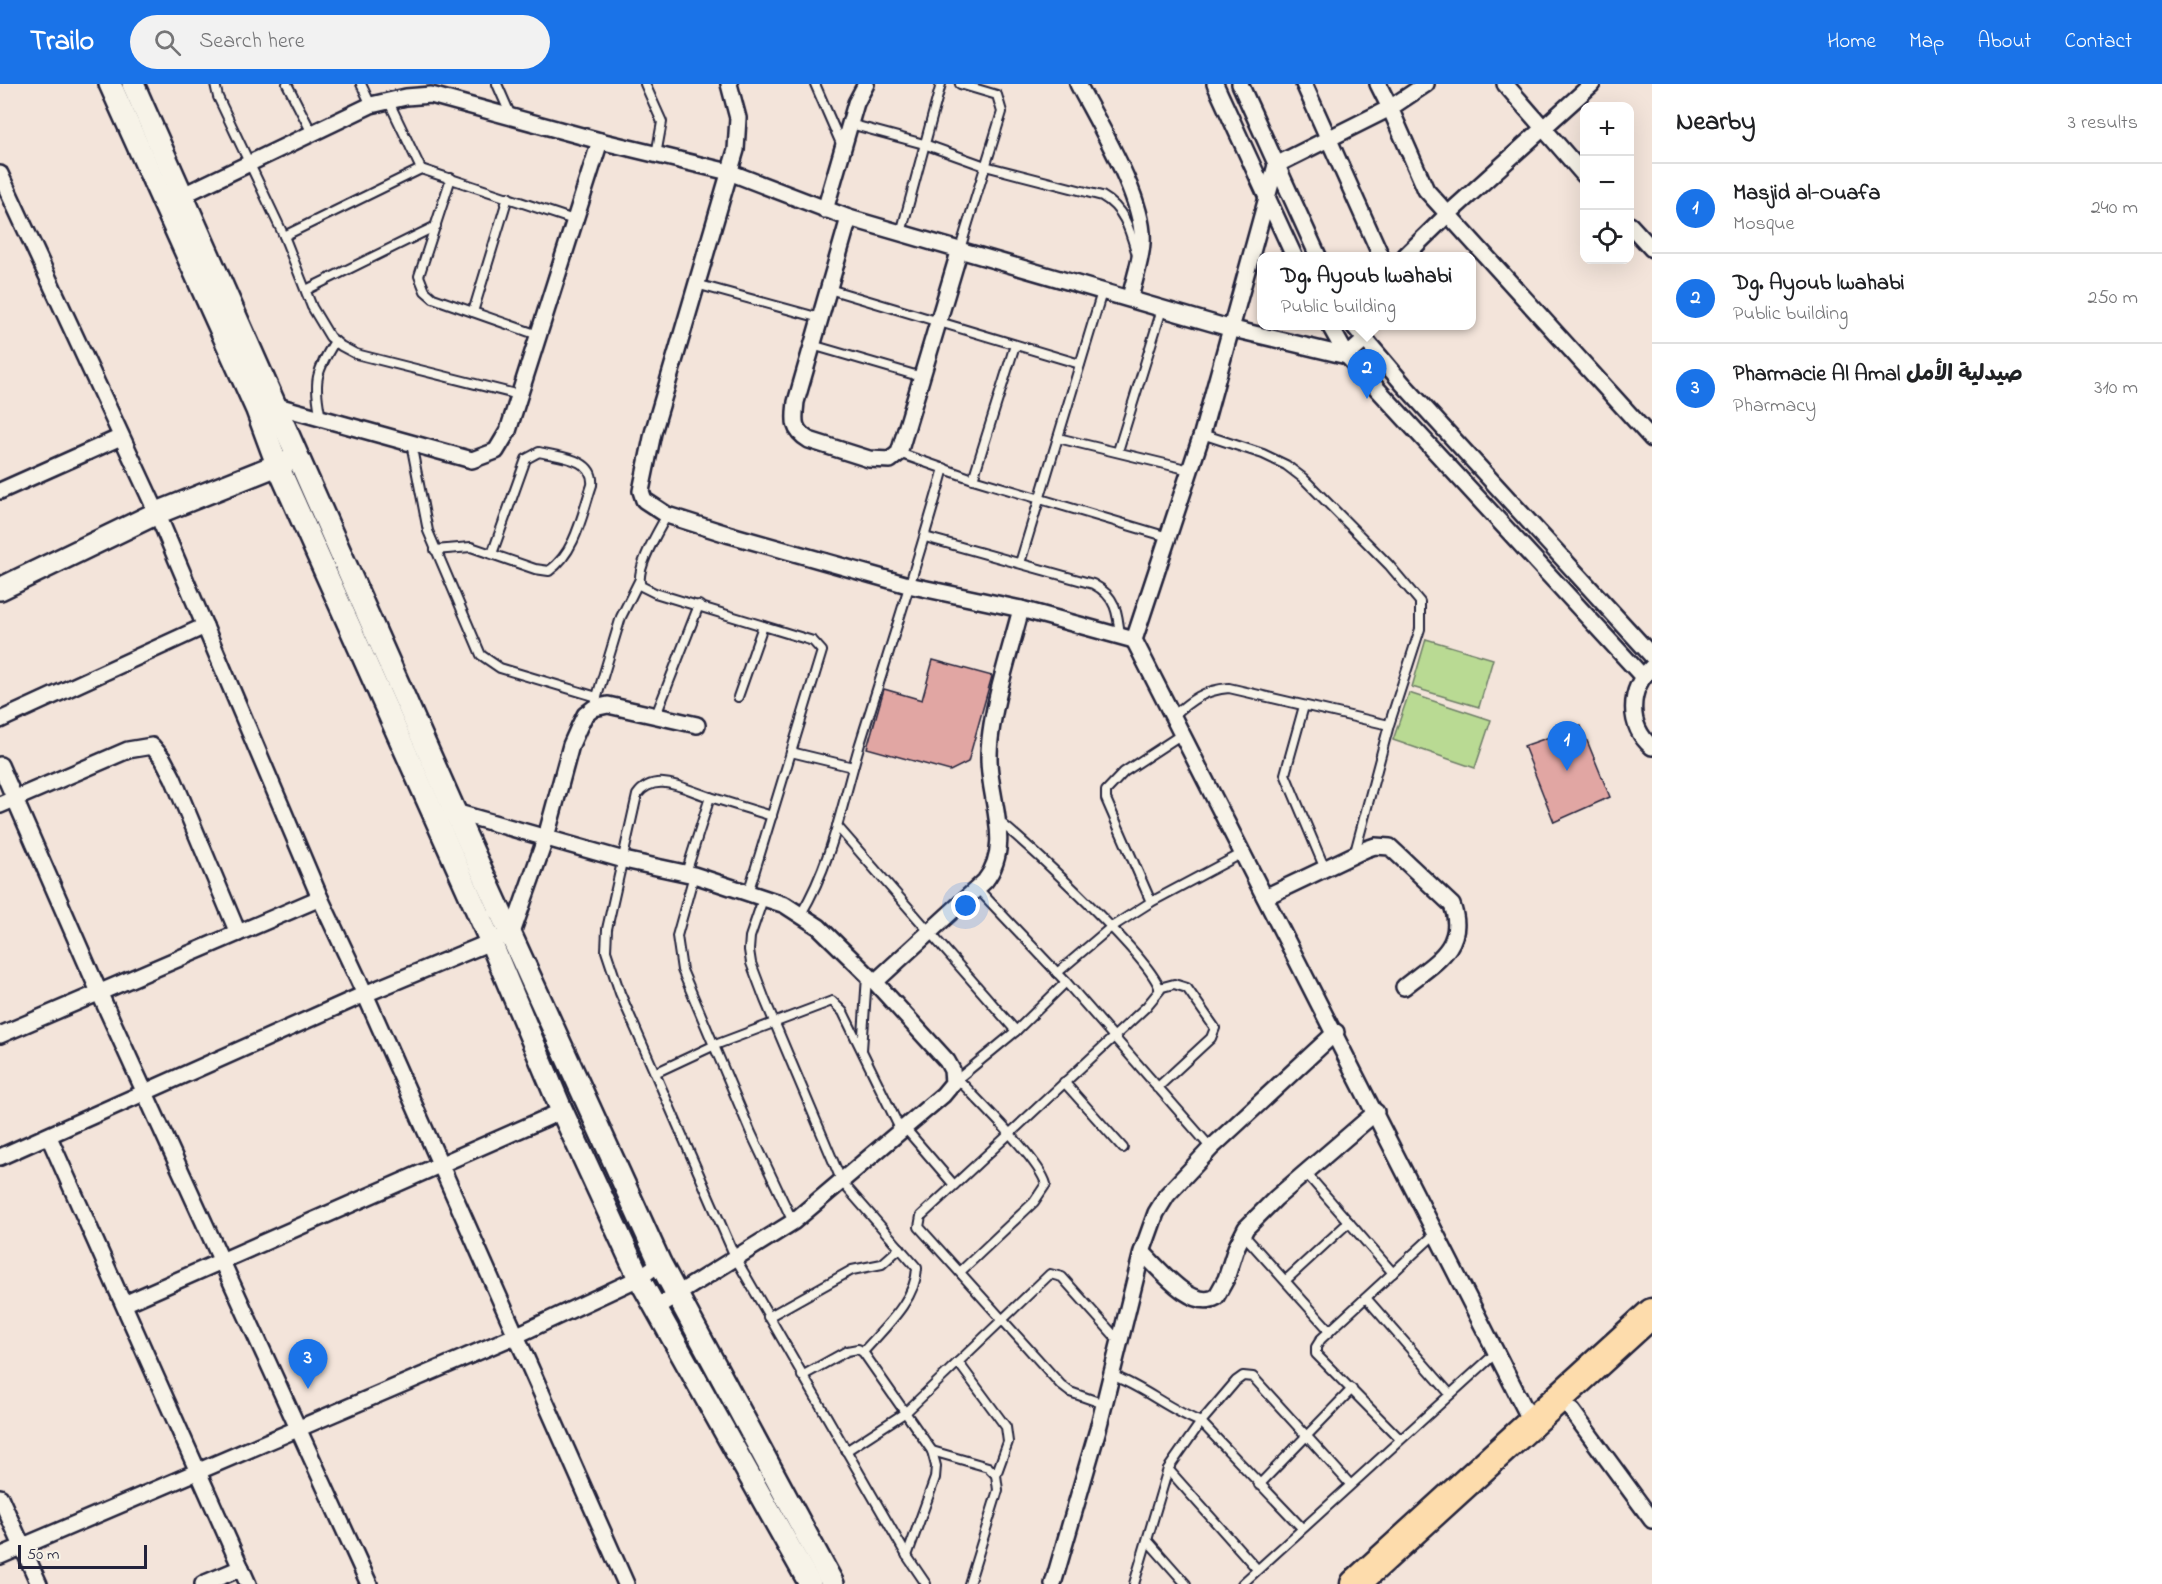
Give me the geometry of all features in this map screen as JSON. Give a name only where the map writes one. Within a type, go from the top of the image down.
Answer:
[{"type":"highway","points":[[1355,1584],[1652,1313]]},
{"type":"highway","points":[[1382,1584],[1652,1339]]},
{"type":"main road","points":[[110,84],[174,199]]},
{"type":"main road","points":[[133,84],[174,199],[267,408],[299,457],[455,812],[512,933],[675,1296],[834,1584]]},
{"type":"main road","points":[[267,408],[278,464],[433,818],[490,940],[562,1111],[639,1278],[810,1584]]},
{"type":"main road","points":[[0,589],[157,513],[299,457]]},
{"type":"street","points":[[729,84],[738,118],[736,150],[653,434],[641,491],[644,500],[667,515],[908,585],[1021,609],[1127,639],[1182,734],[1437,1232],[1532,1423]]},
{"type":"street","points":[[825,210],[850,124],[866,84]]},
{"type":"street","points":[[1078,84],[1137,205],[1143,242],[1130,298]]},
{"type":"street","points":[[1215,84],[1292,252]]},
{"type":"street","points":[[1240,84],[1316,252]]},
{"type":"street","points":[[1305,84],[1379,252]]},
{"type":"street","points":[[1378,84],[1426,190],[1652,439]]},
{"type":"street","points":[[1127,639],[1168,537],[1202,434],[1229,328],[1276,165],[1389,108],[1426,84]]},
{"type":"street","points":[[1505,84],[1580,171]]},
{"type":"street","points":[[1409,252],[1592,84]]},
{"type":"street","points":[[174,199],[251,165],[371,105],[428,89],[600,141],[729,172],[849,218],[1102,292],[1130,298],[1229,328],[1347,356]]},
{"type":"street","points":[[267,408],[321,418],[472,460],[491,455],[496,451],[508,431],[600,141]]},
{"type":"street","points":[[0,174],[157,513],[320,898],[365,994],[626,1584]]},
{"type":"street","points":[[849,218],[796,402],[794,424],[796,430],[809,440],[876,460],[890,460],[899,453],[960,249]]},
{"type":"street","points":[[1634,230],[1652,249]]},
{"type":"street","points":[[1332,330],[1347,356],[1647,672],[1635,692],[1633,710],[1636,727],[1652,747]]},
{"type":"street","points":[[1357,330],[1652,656]]},
{"type":"street","points":[[1347,356],[1365,340]]},
{"type":"street","points":[[0,491],[121,437]]},
{"type":"street","points":[[871,978],[977,888],[990,874],[997,860],[998,820],[989,777],[989,740],[1021,609]]},
{"type":"street","points":[[0,720],[205,626]]},
{"type":"street","points":[[0,1157],[365,994],[490,940],[512,933],[546,837],[571,745],[585,715],[596,702],[697,724]]},
{"type":"street","points":[[0,805],[128,750],[152,746],[164,759],[173,778],[238,933]]},
{"type":"street","points":[[0,765],[99,992],[369,1584]]},
{"type":"street","points":[[433,818],[455,812],[624,860],[690,874],[785,905],[801,914],[840,945],[947,1061],[952,1070],[956,1081],[903,1130],[793,1222],[655,1308]]},
{"type":"street","points":[[1265,897],[1376,846],[1390,847],[1452,905],[1457,930],[1447,953],[1404,987]]},
{"type":"street","points":[[0,1035],[320,898]]},
{"type":"street","points":[[1053,1584],[1104,1404],[1142,1252],[1156,1213],[1167,1195],[1211,1148],[1335,1032]]},
{"type":"street","points":[[124,1304],[562,1111]]},
{"type":"street","points":[[1142,1252],[1191,1298],[1209,1301],[1221,1290],[1243,1234],[1276,1198],[1376,1112]]},
{"type":"street","points":[[49,1137],[248,1584]]},
{"type":"street","points":[[0,1556],[515,1336],[639,1278],[660,1263]]},
{"type":"street","points":[[1572,1411],[1651,1517]]},
{"type":"street","points":[[0,1497],[39,1584]]},
{"type":"street","points":[[203,1584],[241,1568]]},
{"type":"lane","points":[[215,84],[218,97],[284,236],[306,290],[323,326],[335,341],[356,354],[519,395]]},
{"type":"lane","points":[[287,84],[312,134]]},
{"type":"lane","points":[[362,84],[371,105]]},
{"type":"lane","points":[[508,84],[498,86],[512,116]]},
{"type":"lane","points":[[645,84],[662,122],[656,155]]},
{"type":"lane","points":[[815,84],[843,147]]},
{"type":"lane","points":[[901,233],[941,84]]},
{"type":"lane","points":[[960,84],[994,94],[1000,101],[1002,112],[960,249]]},
{"type":"lane","points":[[388,100],[421,169]]},
{"type":"lane","points":[[850,124],[924,144],[985,166],[1102,196],[1115,204],[1127,223],[1138,263]]},
{"type":"lane","points":[[284,236],[421,169],[574,220]]},
{"type":"lane","points":[[451,178],[419,276],[422,285],[433,298],[538,335]]},
{"type":"lane","points":[[473,312],[508,197]]},
{"type":"lane","points":[[306,290],[436,226]]},
{"type":"lane","points":[[696,284],[820,318]]},
{"type":"lane","points":[[829,289],[1080,364]]},
{"type":"lane","points":[[1020,563],[1038,496],[1102,292]]},
{"type":"lane","points":[[1118,451],[1162,309]]},
{"type":"lane","points":[[321,418],[315,386],[316,376],[335,341]]},
{"type":"lane","points":[[812,345],[921,377]]},
{"type":"lane","points":[[973,479],[1015,345]]},
{"type":"lane","points":[[1202,434],[1263,454],[1295,472],[1416,594],[1421,609],[1419,629],[1389,726],[1354,855]]},
{"type":"lane","points":[[1058,438],[1190,470]]},
{"type":"lane","points":[[411,443],[422,515],[474,643],[484,659],[507,670],[596,702],[621,617],[639,581],[650,548],[667,515]]},
{"type":"lane","points":[[435,550],[471,547],[535,569],[549,571],[561,562],[573,541],[592,484],[593,475],[588,467],[580,462],[539,452],[526,459],[492,554]]},
{"type":"lane","points":[[899,453],[973,479],[1038,496],[1168,537]]},
{"type":"lane","points":[[801,914],[821,876],[944,468]]},
{"type":"lane","points":[[925,537],[1103,589],[1118,610],[1127,639]]},
{"type":"lane","points":[[639,581],[641,586],[655,593],[813,641],[822,651],[772,816],[755,896],[749,950],[751,963],[842,1182],[917,1268],[916,1276],[898,1311],[863,1352]]},
{"type":"lane","points":[[656,715],[699,605]]},
{"type":"lane","points":[[738,697],[764,626]]},
{"type":"lane","points":[[1172,716],[1197,695],[1210,690],[1229,688],[1389,726]]},
{"type":"lane","points":[[1304,706],[1285,774],[1325,869]]},
{"type":"lane","points":[[1150,902],[1106,799],[1106,791],[1124,772],[1182,734]]},
{"type":"lane","points":[[791,752],[853,767]]},
{"type":"lane","points":[[772,816],[660,782],[646,785],[637,795],[624,860],[606,929],[606,951],[620,993],[736,1259],[907,1556],[926,1584]]},
{"type":"lane","points":[[710,797],[677,936],[678,950],[682,970],[751,1133],[793,1222]]},
{"type":"lane","points":[[998,820],[1032,849],[1110,928],[1153,976],[1159,988],[1156,998],[1009,1133],[921,1216],[918,1222],[925,1236],[1066,1389],[1104,1404]]},
{"type":"lane","points":[[837,826],[927,932],[1016,1031]]},
{"type":"lane","points":[[1057,973],[1110,928],[1150,902],[1243,853]]},
{"type":"lane","points":[[977,888],[1066,982],[1112,1038],[1211,1148]]},
{"type":"lane","points":[[862,1052],[871,978]]},
{"type":"lane","points":[[960,1272],[1045,1189],[1041,1174],[1009,1133],[956,1081],[1016,1031],[1066,982]]},
{"type":"lane","points":[[1157,1088],[1211,1038],[1215,1028],[1187,988],[1174,984],[1159,988]]},
{"type":"lane","points":[[656,1073],[715,1045],[776,1024],[823,1002],[831,1001],[843,1012],[903,1130],[954,1185]]},
{"type":"lane","points":[[1064,1082],[1123,1148]]},
{"type":"lane","points":[[1306,1173],[1393,1273]]},
{"type":"lane","points":[[1286,1280],[1349,1222]]},
{"type":"lane","points":[[1400,1439],[1316,1354],[1318,1342],[1437,1232]]},
{"type":"lane","points":[[1243,1234],[1330,1331]]},
{"type":"lane","points":[[768,1317],[852,1270],[882,1264],[900,1248]]},
{"type":"lane","points":[[846,1451],[906,1412],[1046,1277],[1056,1274],[1062,1277],[1119,1341]]},
{"type":"lane","points":[[1366,1298],[1450,1394]]},
{"type":"lane","points":[[802,1376],[847,1351],[858,1349],[863,1352],[932,1451],[936,1466],[935,1478],[907,1556]]},
{"type":"lane","points":[[1242,1584],[1497,1352]]},
{"type":"lane","points":[[957,1362],[1006,1427],[1008,1442],[996,1475],[998,1490],[969,1584]]},
{"type":"lane","points":[[1110,1374],[1138,1386],[1178,1412],[1201,1422],[1302,1528]]},
{"type":"lane","points":[[1134,1584],[1168,1469],[1201,1422],[1240,1378],[1250,1376],[1258,1381],[1350,1484]]},
{"type":"lane","points":[[1259,1485],[1352,1389]]},
{"type":"lane","points":[[932,1451],[988,1467],[996,1475]]},
{"type":"lane","points":[[1168,1469],[1257,1569]]},
{"type":"lane","points":[[1148,1541],[1186,1584]]},
{"type":"green space","points":[[1426,639],[1493,659],[1479,707],[1412,687]]},
{"type":"green space","points":[[1409,693],[1491,720],[1475,768],[1393,740]]},
{"type":"building","points":[[933,660],[992,676],[968,762],[950,771],[867,748],[884,689],[922,700]]},
{"type":"building","points":[[1581,726],[1610,797],[1554,822],[1524,746]]},
{"type":"place","name":"Dg. Ayoub lwahabi","points":[[1367,399]]},
{"type":"place","name":"Masjid al-Ouafa","points":[[1567,771]]},
{"type":"place","name":"Pharmacie Al Amal صيدلية الأمل","points":[[308,1389]]}]
